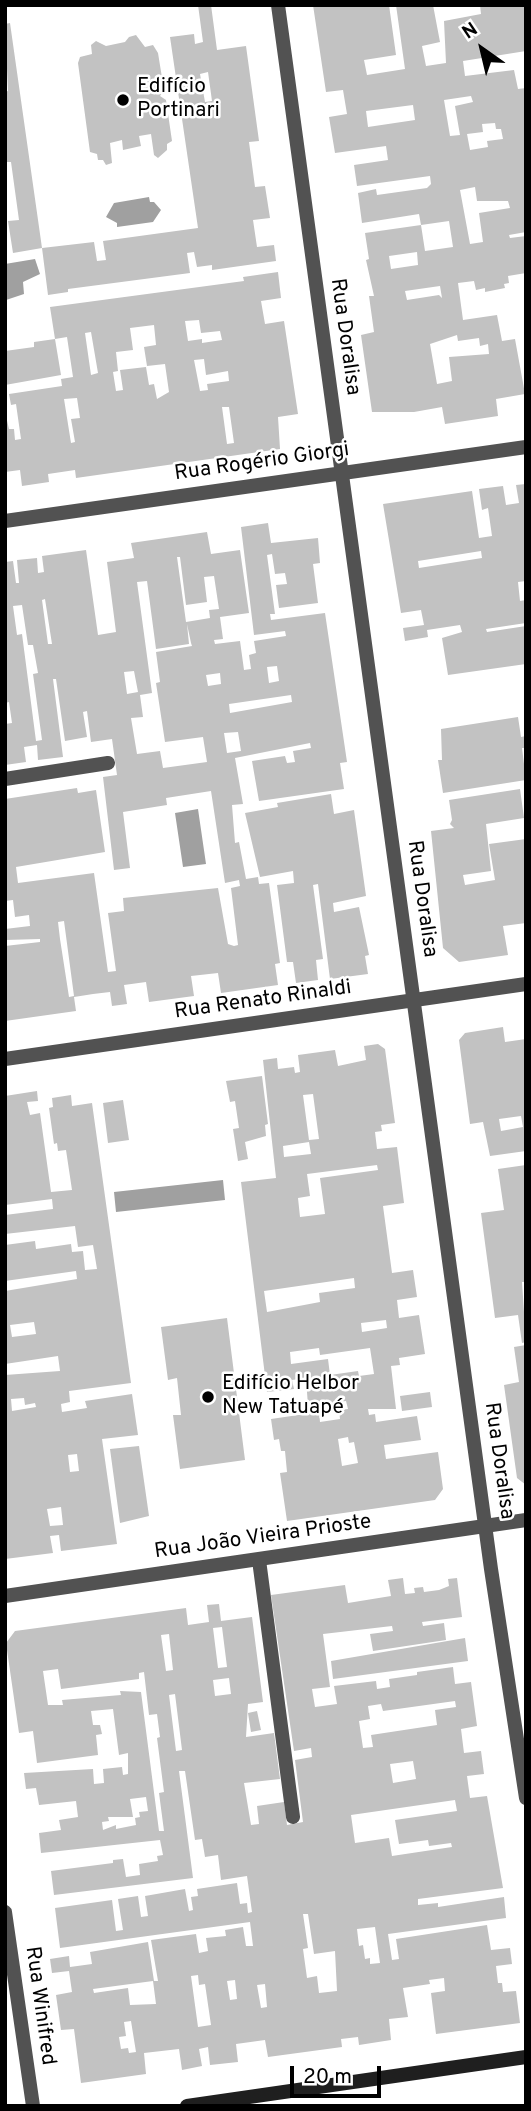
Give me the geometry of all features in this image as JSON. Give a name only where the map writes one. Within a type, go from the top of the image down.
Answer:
[{"type":"street","name":"Rua Doralisa","points":[[278,5],[486,1526],[526,1798]]},
{"type":"street","name":"Rua Rogério Giorgi","points":[[5,521],[526,447]]},
{"type":"street","points":[[5,779],[108,763]]},
{"type":"street","name":"Rua Renato Rinaldi","points":[[5,1059],[526,984]]},
{"type":"street","name":"Rua João Vieira Prioste","points":[[5,1596],[526,1520]]},
{"type":"street","points":[[259,1560],[293,1817]]},
{"type":"street","name":"Rua Winifred","points":[[5,1912],[33,2106]]},
{"type":"street","points":[[187,2106],[526,2057]]},
{"type":"shaded area","points":[[149,197],[150,202],[154,202],[161,210],[153,222],[117,227],[117,223],[106,217],[114,203]]},
{"type":"shaded area","points":[[35,259],[40,274],[23,282],[24,294],[6,300],[5,264]]},
{"type":"shaded area","points":[[198,809],[206,864],[183,867],[175,813]]},
{"type":"shaded area","points":[[223,1180],[225,1200],[116,1212],[114,1192]]},
{"type":"building","points":[[198,5],[211,5],[217,50],[246,46],[259,141],[249,142],[255,187],[265,186],[270,218],[253,220],[257,247],[274,245],[276,261],[212,270],[212,265],[197,267],[194,252],[187,253],[190,273],[68,289],[68,292],[48,295],[42,248],[94,242],[97,261],[106,260],[103,241],[198,228],[170,37],[194,34],[195,44],[203,42]],"holes":[[[208,72],[212,101],[205,102],[200,74]]]},
{"type":"building","points":[[313,5],[389,5],[396,55],[364,60],[367,75],[405,69],[396,5],[433,5],[440,42],[422,46],[426,66],[446,63],[444,21],[481,14],[480,5],[526,5],[526,51],[463,61],[465,76],[514,70],[518,89],[526,88],[526,232],[509,235],[510,238],[526,236],[526,273],[508,276],[509,283],[504,284],[505,288],[485,292],[485,288],[476,290],[474,281],[458,283],[463,320],[497,315],[502,341],[515,339],[525,394],[496,399],[498,416],[445,424],[442,407],[414,412],[372,412],[361,335],[374,332],[369,296],[374,296],[366,260],[369,259],[365,233],[421,225],[419,214],[362,223],[358,193],[376,189],[377,195],[427,188],[431,184],[430,176],[357,186],[354,165],[388,160],[386,146],[335,153],[329,117],[347,114],[343,90],[326,92]],"holes":[[[471,96],[473,102],[455,106],[460,135],[450,136],[444,100]],[[413,105],[415,120],[368,127],[366,111]],[[495,123],[496,129],[501,129],[503,139],[487,141],[488,147],[470,150],[467,134],[483,132],[482,124]],[[475,187],[477,201],[508,201],[510,208],[479,213],[483,242],[470,244],[460,190]],[[449,221],[453,247],[425,251],[421,225]],[[417,252],[418,265],[391,269],[389,256]],[[440,286],[442,298],[439,295],[407,300],[405,291]],[[457,335],[458,341],[479,338],[480,346],[488,344],[489,354],[449,357],[452,381],[437,384],[430,344]]]},
{"type":"building","points":[[10,23],[42,248],[13,253],[8,221],[19,220],[11,162],[5,162],[5,92],[8,91],[5,24]]},
{"type":"building","name":"Edifício Portinari","points":[[136,35],[145,47],[153,45],[158,53],[164,90],[160,96],[166,100],[172,141],[158,158],[154,155],[151,134],[139,136],[141,146],[123,150],[122,140],[110,143],[112,163],[106,165],[103,160],[98,160],[97,154],[90,152],[78,63],[80,57],[92,54],[91,45],[96,41],[106,46],[125,42]]},
{"type":"building","points":[[278,272],[281,298],[261,301],[265,324],[284,321],[298,414],[278,417],[280,449],[76,478],[75,470],[48,474],[49,482],[22,486],[20,470],[5,472],[5,412],[9,429],[14,429],[15,440],[21,439],[16,404],[11,405],[9,394],[62,386],[61,379],[73,377],[67,337],[55,339],[50,307],[244,281],[243,277]],"holes":[[[199,320],[201,333],[220,331],[222,340],[202,343],[202,339],[188,341],[185,321]],[[154,325],[156,345],[144,347],[147,366],[165,364],[169,392],[157,399],[154,384],[149,385],[146,367],[120,370],[123,390],[116,391],[113,372],[118,371],[116,352],[133,350],[130,328]],[[91,332],[98,373],[91,375],[85,333]],[[204,359],[206,375],[228,371],[229,381],[207,384],[208,390],[200,391],[194,360]],[[77,398],[80,418],[71,419],[75,442],[71,443],[64,399]],[[222,407],[229,407],[234,443],[227,444]]]},
{"type":"building","points":[[55,339],[61,375],[5,385],[5,351],[34,347],[34,342]]},
{"type":"building","points":[[526,484],[526,581],[518,582],[520,601],[526,600],[526,623],[486,629],[487,632],[526,626],[526,664],[448,675],[442,638],[462,632],[460,625],[427,630],[428,637],[405,641],[403,628],[424,625],[421,610],[401,613],[383,504],[472,491],[479,538],[492,536],[488,508],[482,510],[479,489],[503,486],[506,505],[519,503],[516,485]],"holes":[[[481,551],[482,558],[419,568],[418,561]]]},
{"type":"building","points":[[268,523],[271,543],[318,538],[320,563],[313,564],[318,603],[279,608],[276,585],[287,584],[285,573],[275,574],[272,554],[267,555],[275,614],[270,614],[271,620],[325,613],[347,762],[340,763],[344,789],[259,801],[252,761],[285,756],[287,763],[295,762],[293,751],[311,748],[310,743],[235,758],[243,804],[232,805],[235,843],[239,842],[246,879],[258,877],[259,884],[269,883],[280,963],[275,964],[278,985],[221,993],[218,973],[191,976],[194,996],[149,1002],[146,982],[124,985],[127,1004],[112,1006],[110,992],[93,994],[74,997],[76,1011],[5,1021],[5,946],[40,942],[40,939],[5,940],[5,929],[30,926],[29,915],[15,917],[13,900],[5,901],[5,799],[77,788],[78,793],[96,790],[105,852],[16,867],[18,883],[94,873],[108,972],[116,971],[108,913],[124,911],[123,898],[218,888],[228,944],[234,946],[238,945],[231,888],[240,886],[239,880],[225,883],[211,791],[166,798],[167,805],[123,812],[130,868],[114,870],[103,777],[117,775],[112,739],[91,742],[87,711],[83,712],[87,737],[65,741],[56,679],[53,679],[63,757],[38,760],[37,745],[24,747],[26,762],[5,765],[5,724],[12,723],[9,702],[5,703],[5,562],[13,561],[16,583],[19,583],[17,560],[37,558],[38,573],[44,572],[42,556],[86,550],[98,635],[116,632],[107,562],[134,558],[131,543],[207,532],[211,554],[240,550],[249,613],[220,617],[223,639],[214,640],[215,644],[240,641],[244,670],[251,669],[249,655],[256,653],[254,641],[286,636],[285,631],[254,635],[241,527]],"holes":[[[177,557],[180,557],[186,605],[207,602],[204,577],[214,576],[219,609],[209,610],[210,618],[186,622]],[[147,581],[156,649],[189,644],[187,624],[192,646],[156,652],[160,682],[156,683],[165,742],[203,737],[207,762],[163,768],[160,751],[137,754],[131,718],[143,717],[140,695],[152,693],[137,582]],[[45,599],[52,644],[48,644],[42,600]],[[22,605],[28,645],[33,645],[38,673],[33,674],[42,740],[36,741],[22,634],[17,635],[13,606]],[[277,666],[279,681],[269,683],[267,667]],[[134,671],[138,692],[127,694],[124,672]],[[220,673],[221,684],[208,686],[206,675]],[[291,695],[292,702],[230,713],[229,704]],[[238,732],[241,751],[227,753],[224,733]],[[64,921],[74,996],[69,997],[58,922]]]},
{"type":"building","points":[[518,717],[521,737],[526,736],[526,748],[522,748],[526,780],[443,793],[438,760],[442,760],[441,729]]},
{"type":"building","points":[[520,789],[524,818],[486,824],[491,871],[463,875],[465,885],[495,880],[489,844],[526,839],[526,923],[503,926],[508,955],[459,962],[443,948],[431,831],[454,828],[450,824],[452,820],[449,800]]},
{"type":"building","points":[[331,794],[334,814],[354,810],[366,896],[333,903],[334,912],[359,907],[369,955],[365,956],[368,974],[330,979],[318,884],[313,885],[323,959],[316,960],[318,980],[296,983],[293,962],[287,962],[277,885],[294,883],[293,871],[260,877],[245,813],[278,807],[277,803]]},
{"type":"building","points":[[503,1027],[505,1042],[526,1039],[526,1151],[490,1156],[483,1122],[470,1124],[459,1040],[465,1033]],"holes":[[[521,1116],[523,1127],[501,1131],[499,1119]]]},
{"type":"building","points":[[378,1044],[385,1049],[395,1123],[381,1125],[382,1131],[375,1132],[377,1149],[397,1147],[404,1203],[383,1206],[392,1273],[413,1270],[417,1297],[397,1300],[399,1318],[419,1315],[425,1354],[399,1358],[400,1365],[391,1366],[396,1409],[368,1409],[369,1415],[375,1414],[376,1422],[417,1416],[421,1440],[384,1445],[386,1459],[438,1452],[443,1489],[435,1500],[287,1521],[280,1473],[287,1472],[285,1451],[281,1451],[279,1439],[274,1440],[271,1419],[319,1412],[320,1422],[340,1419],[339,1410],[348,1409],[346,1401],[308,1406],[306,1378],[292,1380],[294,1389],[267,1392],[241,1182],[276,1178],[263,1060],[277,1058],[278,1069],[294,1067],[295,1073],[300,1072],[298,1055],[335,1050],[338,1066],[366,1060],[364,1046]],"holes":[[[313,1094],[319,1139],[309,1140],[303,1095]],[[309,1142],[311,1154],[284,1157],[283,1146]],[[377,1165],[378,1170],[320,1178],[325,1214],[300,1217],[298,1198],[310,1196],[307,1174]],[[354,1278],[355,1288],[319,1293],[320,1302],[267,1312],[264,1291]],[[386,1320],[387,1328],[362,1332],[361,1323]],[[319,1348],[320,1355],[370,1348],[374,1374],[359,1376],[358,1371],[330,1375],[328,1359],[291,1364],[290,1352]],[[348,1437],[349,1443],[354,1442],[358,1463],[342,1466],[338,1439]]]},
{"type":"building","points":[[262,1076],[268,1124],[265,1125],[266,1136],[245,1142],[248,1159],[238,1161],[233,1129],[239,1128],[235,1101],[230,1102],[226,1081]]},
{"type":"building","points":[[37,1091],[38,1101],[27,1102],[30,1115],[40,1113],[51,1192],[72,1190],[66,1150],[58,1151],[57,1143],[54,1144],[49,1108],[53,1107],[52,1098],[71,1095],[72,1106],[92,1103],[131,1383],[69,1391],[70,1402],[61,1404],[62,1412],[87,1408],[85,1401],[132,1394],[138,1435],[102,1439],[117,1544],[61,1551],[59,1535],[50,1536],[53,1553],[5,1559],[5,1375],[60,1371],[58,1356],[5,1364],[5,1291],[77,1279],[76,1271],[5,1281],[5,1245],[35,1241],[36,1249],[71,1244],[72,1252],[83,1251],[85,1270],[97,1269],[93,1245],[78,1247],[75,1226],[5,1234],[5,1215],[53,1209],[52,1199],[5,1205],[5,1096]],"holes":[[[34,1322],[36,1334],[12,1337],[10,1325]],[[24,1398],[25,1405],[35,1403],[36,1407],[12,1411],[11,1399]],[[77,1454],[79,1471],[70,1472],[68,1455]],[[61,1507],[63,1525],[50,1526],[47,1509]]]},
{"type":"building","points":[[123,1100],[129,1140],[108,1143],[103,1103]]},
{"type":"building","points":[[526,1165],[526,1282],[522,1282],[526,1342],[522,1343],[518,1315],[495,1318],[481,1213],[504,1210],[498,1169]]},
{"type":"building","name":"Edifício Helbor New Tatuapé","points":[[227,1318],[245,1460],[180,1469],[173,1415],[181,1415],[177,1378],[168,1380],[161,1327]]},
{"type":"building","points":[[526,1345],[526,1485],[517,1478],[504,1385],[519,1382],[514,1347]]},
{"type":"building","points":[[430,1392],[432,1407],[402,1411],[400,1396]]},
{"type":"building","points":[[139,1446],[149,1516],[120,1523],[110,1449]]},
{"type":"building","points":[[403,1578],[405,1594],[415,1593],[414,1588],[423,1587],[424,1592],[439,1590],[449,1586],[448,1579],[457,1578],[462,1617],[422,1622],[423,1626],[444,1623],[446,1640],[373,1651],[370,1634],[393,1631],[392,1626],[323,1634],[330,1687],[312,1689],[315,1707],[337,1704],[334,1686],[376,1681],[377,1689],[390,1687],[389,1679],[417,1675],[417,1672],[453,1667],[455,1684],[471,1682],[477,1726],[461,1729],[464,1753],[481,1751],[484,1774],[467,1776],[470,1798],[487,1796],[503,1888],[418,1899],[418,1905],[438,1903],[438,1907],[504,1897],[506,1918],[388,1934],[392,1960],[399,1959],[396,1939],[487,1925],[491,1950],[510,1948],[512,1964],[496,1966],[498,1983],[502,1983],[503,1992],[516,1991],[520,2023],[436,2034],[431,1993],[445,1991],[444,1978],[429,1980],[430,1984],[403,1988],[408,2017],[389,2019],[391,2040],[359,2045],[358,2037],[341,2039],[342,2047],[268,2057],[265,2040],[236,2044],[238,2062],[210,2065],[208,2047],[199,2049],[202,2066],[182,2070],[179,2049],[144,2053],[146,2074],[81,2083],[74,2029],[61,2030],[56,1995],[72,1992],[69,1971],[52,1973],[50,1959],[69,1956],[70,1967],[92,1964],[90,1952],[148,1942],[154,1981],[158,1981],[151,1940],[196,1934],[199,1953],[208,1951],[206,1938],[226,1936],[225,1930],[243,1927],[246,1946],[253,1946],[250,1922],[60,1948],[55,1908],[112,1900],[116,1931],[123,1930],[118,1899],[138,1896],[141,1917],[148,1916],[145,1896],[185,1889],[189,1911],[193,1910],[191,1897],[198,1896],[197,1889],[237,1883],[240,1904],[247,1903],[248,1913],[252,1912],[247,1876],[221,1880],[218,1855],[205,1857],[202,1839],[195,1840],[185,1771],[179,1771],[193,1878],[54,1895],[51,1871],[113,1863],[113,1860],[123,1859],[126,1877],[140,1875],[139,1864],[158,1861],[157,1856],[163,1855],[160,1840],[41,1853],[39,1833],[61,1830],[59,1820],[78,1817],[76,1801],[39,1805],[36,1788],[26,1789],[24,1773],[93,1769],[94,1784],[104,1783],[103,1769],[122,1767],[123,1775],[128,1774],[128,1753],[119,1755],[113,1709],[91,1711],[93,1725],[100,1725],[102,1734],[96,1735],[98,1755],[37,1763],[33,1731],[19,1733],[6,1643],[15,1631],[186,1608],[188,1625],[209,1622],[207,1605],[219,1604],[221,1621],[252,1617],[263,1702],[248,1704],[246,1737],[274,1733],[280,1779],[244,1783],[251,1825],[259,1824],[257,1806],[284,1802],[287,1825],[303,1822],[295,1760],[312,1757],[311,1748],[294,1751],[271,1595],[345,1585],[348,1603],[391,1596],[388,1580]],"holes":[[[222,1627],[227,1667],[218,1668],[213,1628]],[[169,1634],[173,1670],[166,1671],[161,1635]],[[58,1669],[61,1689],[139,1679],[139,1673],[144,1672],[149,1715],[157,1714],[160,1737],[157,1738],[164,1792],[159,1793],[164,1831],[159,1831],[141,1692],[120,1691],[121,1695],[62,1700],[63,1705],[48,1705],[43,1671]],[[229,1678],[231,1694],[215,1696],[213,1680]],[[175,1694],[182,1750],[176,1751],[169,1695]],[[455,1701],[456,1707],[435,1710],[437,1725],[371,1735],[373,1747],[363,1748],[359,1721],[370,1719],[368,1706],[381,1704],[383,1711]],[[413,1761],[416,1779],[393,1783],[390,1764]],[[146,1797],[148,1811],[139,1812],[140,1817],[135,1818],[136,1825],[116,1829],[116,1825],[103,1830],[102,1822],[109,1821],[108,1817],[133,1817],[130,1799]],[[455,1800],[457,1811],[395,1820],[399,1844],[428,1840],[429,1846],[451,1843],[452,1847],[392,1856],[389,1838],[355,1843],[351,1815]],[[303,1914],[308,1914],[314,1954],[335,1951],[337,1991],[319,1993],[317,1976],[307,1978],[303,1949],[308,1948]],[[375,1927],[380,1963],[370,1964],[370,1958],[365,1959],[363,1945],[359,1946],[357,1929]],[[198,1975],[199,1985],[205,1984],[211,2025],[198,2027],[191,1976]],[[235,1980],[237,1999],[230,2000],[227,1981]],[[153,1981],[156,2004],[130,2005],[128,1988],[94,1993],[93,1989]],[[265,1984],[267,2007],[261,2008],[257,1985]],[[131,2021],[136,2052],[129,2053],[128,2048],[121,2049],[119,2037],[126,2036],[124,2022]]]},
{"type":"building","points":[[465,1638],[468,1661],[333,1679],[331,1661]]},
{"type":"building","points":[[257,1711],[261,1730],[251,1732],[248,1713]]},
{"type":"place","name":"Edifício Portinari","points":[[123,100]]},
{"type":"place","name":"Edifício Helbor New Tatuapé","points":[[208,1397]]}]
